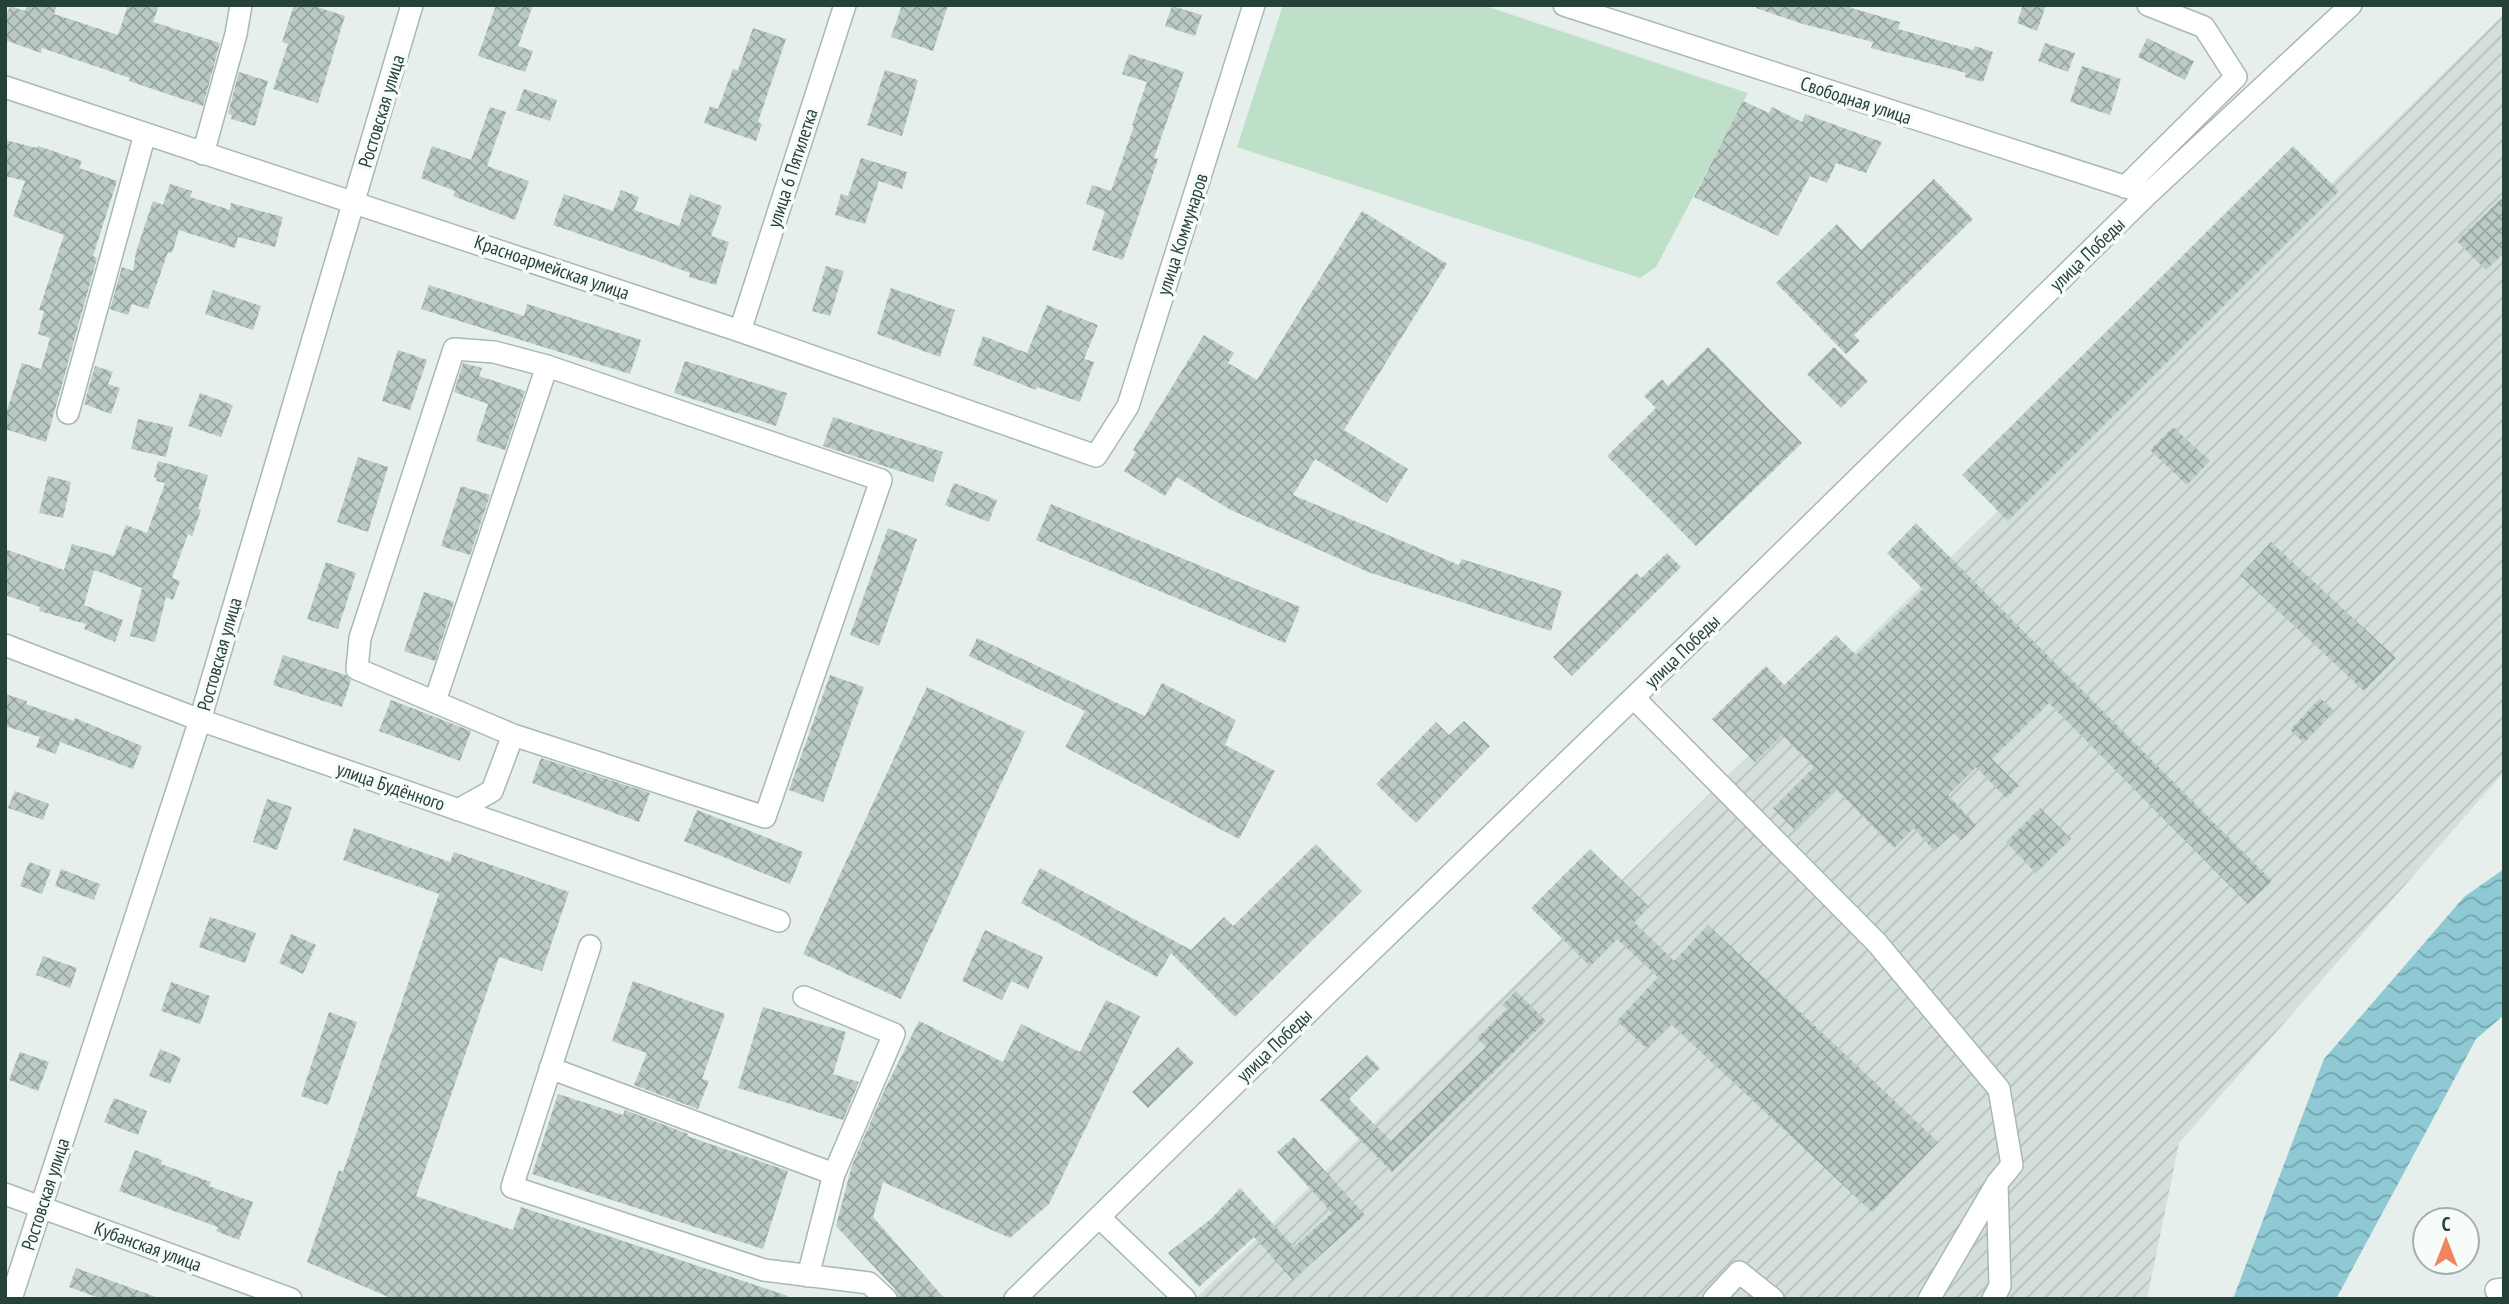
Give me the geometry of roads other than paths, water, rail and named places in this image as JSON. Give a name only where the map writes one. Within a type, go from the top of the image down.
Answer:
[{"type":"street","points":[[203,154],[236,34],[241,5]]},
{"type":"street","name":"Ростовская улица","points":[[11,1299],[200,720],[412,5]]},
{"type":"street","name":"улица 6 Пятилетка","points":[[740,331],[845,5]]},
{"type":"street","name":"улица Коммунаров","points":[[1096,456],[1128,406],[1254,5]]},
{"type":"street","name":"Свободная улица","points":[[1564,5],[2148,194]]},
{"type":"street","points":[[2125,187],[2236,77],[2204,27],[2148,5]]},
{"type":"street","name":"улица Победы","points":[[1015,1299],[2148,194],[2351,5]]},
{"type":"street","name":"Красноармейская улица","points":[[5,87],[740,331],[1096,456]]},
{"type":"street","points":[[68,413],[145,134]]},
{"type":"street","points":[[454,349],[494,352],[547,366],[881,480],[765,817],[513,735],[357,669],[360,638],[454,349]]},
{"type":"street","points":[[435,701],[547,366]]},
{"type":"street","name":"улица Будённого","points":[[5,645],[200,720],[779,921]]},
{"type":"street","points":[[1634,698],[1877,943],[1999,1089],[2012,1165],[1997,1183],[1929,1299]]},
{"type":"street","points":[[458,810],[492,791],[513,735]]},
{"type":"street","points":[[590,946],[512,1187],[764,1270],[869,1283],[886,1299]]},
{"type":"street","points":[[804,997],[894,1034],[834,1174],[808,1276]]},
{"type":"street","points":[[550,1068],[834,1174]]},
{"type":"street","points":[[1993,1299],[2000,1286],[1997,1183]]},
{"type":"street","name":"Кубанская улица","points":[[5,1194],[291,1299]]},
{"type":"street","points":[[1099,1217],[1185,1299]]},
{"type":"street","points":[[1714,1299],[1740,1272],[1773,1299]]},
{"type":"water","points":[[2504,869],[2504,1015],[2476,1039],[2336,1299],[2233,1299],[2324,1059],[2464,897]]}]
